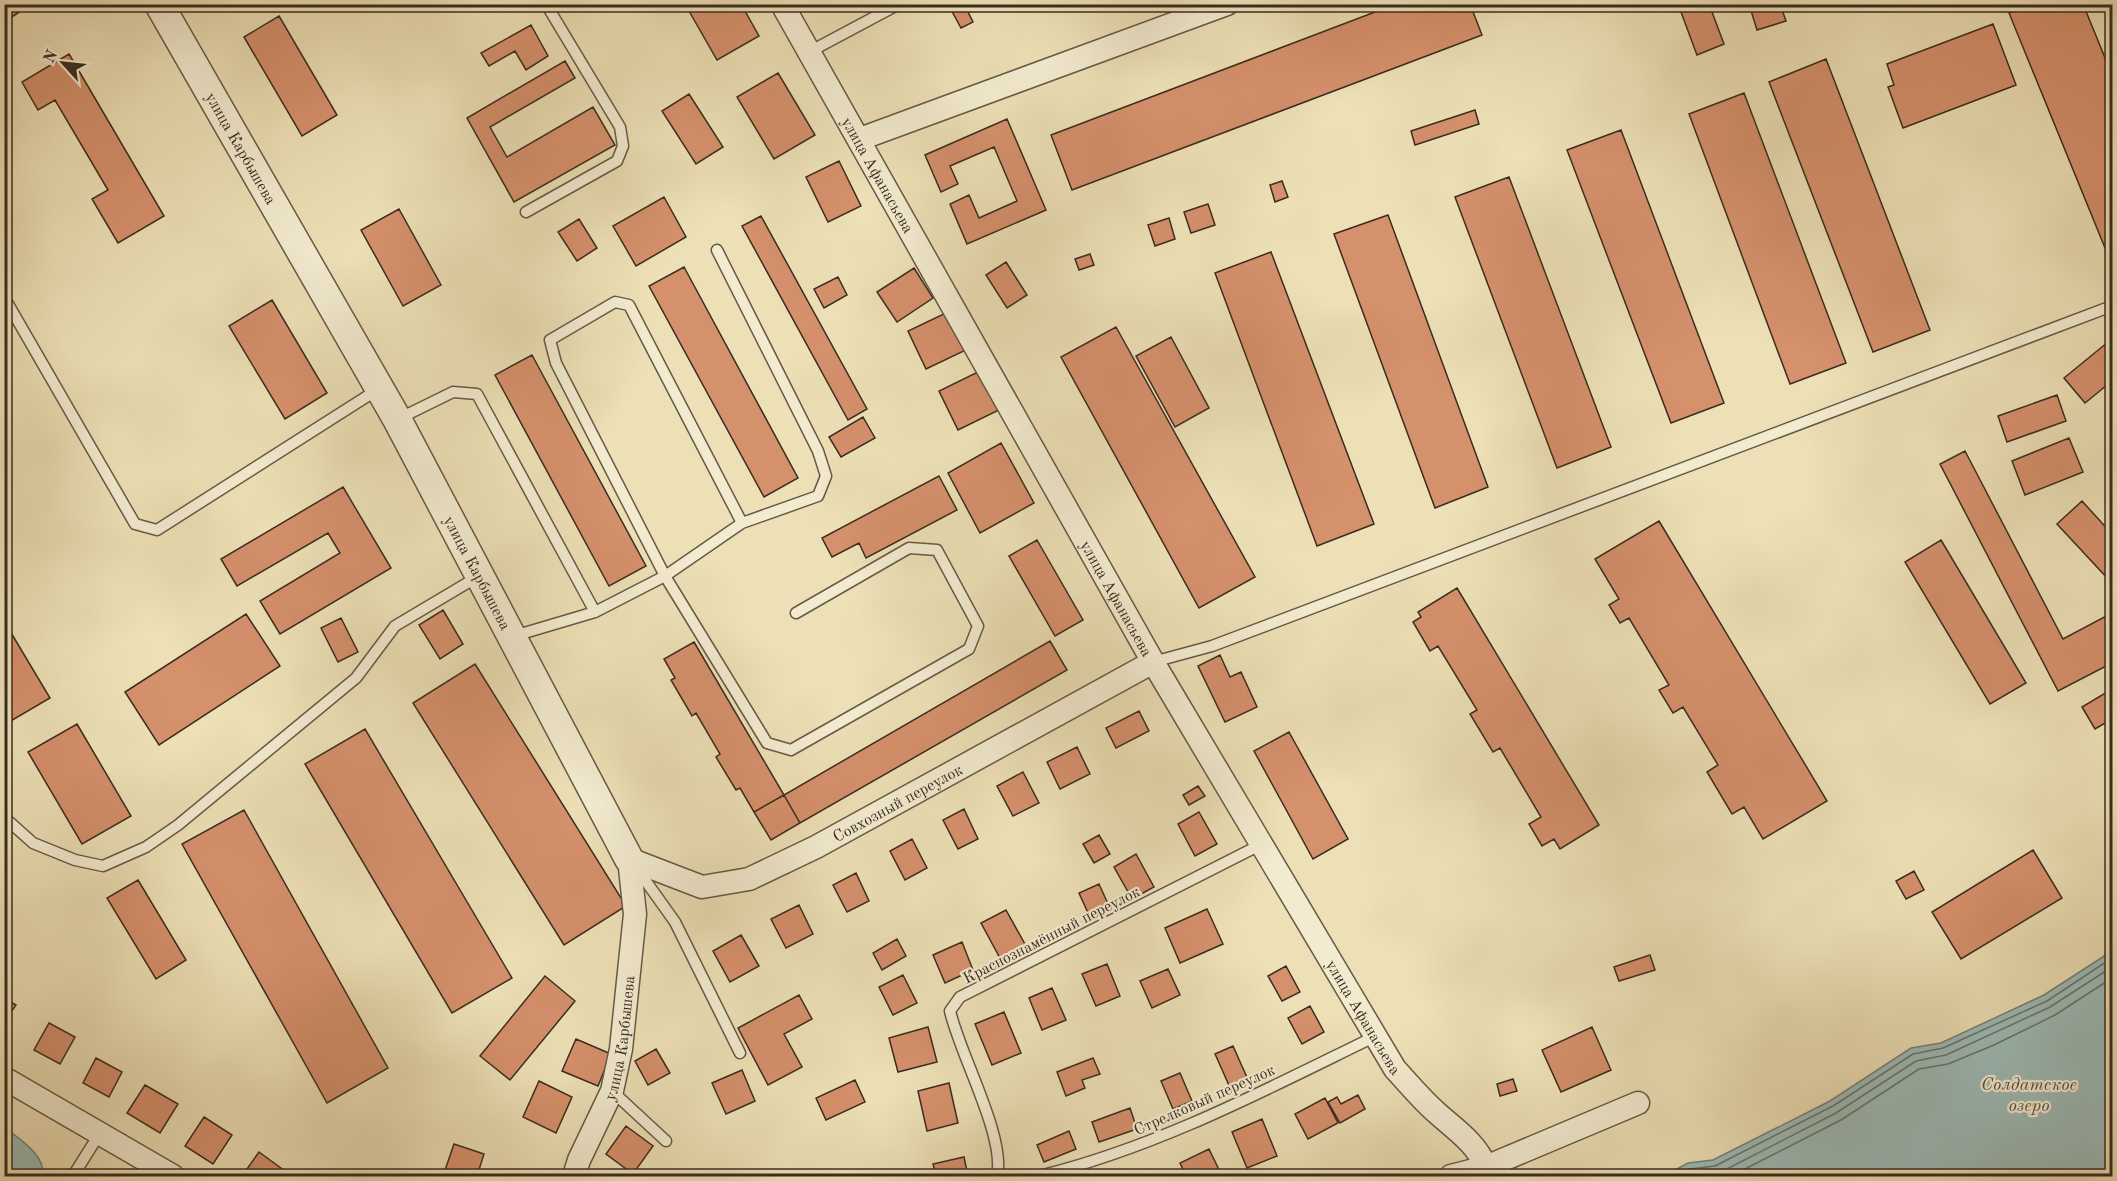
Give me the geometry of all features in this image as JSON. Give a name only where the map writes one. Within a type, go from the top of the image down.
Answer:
[{"type":"street","name":"улица Карбышева","points":[[159,4],[398,419],[629,859],[635,914],[621,1049],[612,1091],[579,1160],[574,1176]]},
{"type":"street","name":"улица Афанасьева","points":[[783,4],[1153,662],[1395,1069],[1437,1113],[1466,1136],[1480,1153],[1486,1167]]},
{"type":"street","points":[[860,139],[1227,4]]},
{"type":"street","name":"Совхозный переулок","points":[[629,859],[702,887],[749,879],[816,847],[1153,662]]},
{"type":"street","points":[[4,1078],[173,1176]]},
{"type":"street","points":[[1451,1176],[1486,1167],[1638,1103]]},
{"type":"lane","points":[[526,212],[617,161],[623,146],[621,127],[546,4]]},
{"type":"lane","points":[[809,52],[899,4]]},
{"type":"lane","points":[[513,636],[595,612],[665,576],[742,523],[818,496],[826,476],[818,451],[717,250]]},
{"type":"lane","points":[[4,297],[135,524],[158,530],[380,388]]},
{"type":"lane","points":[[742,523],[629,305],[615,302],[550,340],[556,363],[665,576],[767,743],[791,750],[969,649],[978,626],[937,549],[909,548],[796,613]]},
{"type":"lane","points":[[1153,662],[1234,638],[2112,306]]},
{"type":"lane","points":[[398,419],[453,392],[477,394],[595,612]]},
{"type":"lane","points":[[4,817],[33,843],[75,860],[103,866],[146,847],[178,825],[356,678],[395,626],[479,575]]},
{"type":"lane","name":"Краснознамённый переулок","points":[[997,1176],[1000,1165],[996,1142],[956,1036],[950,1011],[960,997],[1262,844]]},
{"type":"lane","points":[[629,859],[675,922],[740,1053]]},
{"type":"lane","name":"Стрелковый переулок","points":[[1039,1176],[1111,1156],[1209,1117],[1376,1036]]},
{"type":"lane","points":[[612,1091],[666,1141]]},
{"type":"lane","points":[[73,1176],[100,1133]]},
{"type":"water","name":"Солдатское озеро","points":[[2112,951],[2112,1176],[1664,1176],[1688,1163],[1713,1160],[1830,1101],[1911,1048],[1941,1043],[2044,995]]},
{"type":"water","points":[[4,1127],[36,1154],[43,1168],[43,1176],[5,1176]]},
{"type":"building","points":[[4,4],[30,4],[30,5],[4,22]]},
{"type":"building","points":[[685,4],[741,4],[759,36],[717,60]]},
{"type":"building","points":[[948,4],[964,4],[973,22],[961,28]]},
{"type":"building","points":[[1396,4],[1470,4],[1482,35],[1072,190],[1051,135]]},
{"type":"building","points":[[1678,4],[1709,4],[1724,44],[1697,55]]},
{"type":"building","points":[[1749,4],[1780,4],[1786,21],[1757,30]]},
{"type":"building","points":[[2029,4],[2083,4],[2112,75],[2112,265],[2009,13]]},
{"type":"building","points":[[279,16],[337,115],[302,136],[244,37]]},
{"type":"building","points":[[1993,24],[2016,85],[1903,128],[1888,87],[1894,85],[1887,64]]},
{"type":"building","points":[[531,25],[548,56],[526,70],[515,51],[489,66],[481,53]]},
{"type":"building","points":[[69,54],[164,216],[118,243],[92,199],[108,190],[55,100],[38,110],[22,82]]},
{"type":"building","points":[[1826,59],[1930,330],[1873,352],[1769,82]]},
{"type":"building","points":[[565,61],[575,78],[490,127],[507,157],[593,107],[615,145],[514,202],[467,118]]},
{"type":"building","points":[[778,73],[815,135],[774,159],[737,97]]},
{"type":"building","points":[[1744,93],[1846,363],[1790,384],[1689,114]]},
{"type":"building","points":[[689,94],[723,147],[696,164],[662,111]]},
{"type":"building","points":[[1475,110],[1479,124],[1415,145],[1411,131]]},
{"type":"building","points":[[1007,119],[1046,210],[967,244],[950,204],[969,195],[979,218],[1017,201],[994,147],[950,166],[958,184],[941,192],[925,155]]},
{"type":"building","points":[[1621,130],[1724,403],[1671,423],[1567,150]]},
{"type":"building","points":[[839,161],[861,206],[828,222],[806,177]]},
{"type":"building","points":[[1509,177],[1611,447],[1557,468],[1455,197]]},
{"type":"building","points":[[1282,181],[1288,197],[1275,202],[1270,185]]},
{"type":"building","points":[[664,197],[686,237],[636,266],[613,226]]},
{"type":"building","points":[[1208,204],[1215,225],[1191,233],[1184,212]]},
{"type":"building","points":[[399,209],[441,285],[403,306],[361,230]]},
{"type":"building","points":[[1388,215],[1488,487],[1435,508],[1334,234]]},
{"type":"building","points":[[761,216],[867,409],[848,420],[742,226]]},
{"type":"building","points":[[1169,218],[1175,239],[1155,246],[1148,225]]},
{"type":"building","points":[[579,219],[597,248],[577,261],[558,232]]},
{"type":"building","points":[[1271,252],[1374,524],[1317,546],[1215,273]]},
{"type":"building","points":[[1090,254],[1094,265],[1079,270],[1075,259]]},
{"type":"building","points":[[1006,262],[1027,295],[1007,308],[986,275]]},
{"type":"building","points":[[684,267],[798,478],[764,497],[649,286]]},
{"type":"building","points":[[914,268],[933,298],[897,322],[877,292]]},
{"type":"building","points":[[838,277],[847,295],[824,308],[814,289]]},
{"type":"building","points":[[272,300],[327,393],[285,419],[229,326]]},
{"type":"building","points":[[950,311],[968,349],[926,369],[908,331]]},
{"type":"building","points":[[1116,327],[1255,577],[1199,608],[1061,357]]},
{"type":"building","points":[[1171,337],[1209,408],[1175,427],[1136,356]]},
{"type":"building","points":[[2108,342],[2112,348],[2112,381],[2085,403],[2064,378]]},
{"type":"building","points":[[532,355],[646,566],[609,586],[495,375]]},
{"type":"building","points":[[982,370],[1001,409],[958,430],[939,391]]},
{"type":"building","points":[[2057,395],[2066,421],[2007,442],[1998,416]]},
{"type":"building","points":[[863,417],[875,438],[841,457],[829,437]]},
{"type":"building","points":[[2069,438],[2083,472],[2025,495],[2012,461]]},
{"type":"building","points":[[1001,443],[1034,503],[980,533],[948,473]]},
{"type":"building","points":[[1965,451],[2063,639],[2112,613],[2112,663],[2058,691],[1940,464]]},
{"type":"building","points":[[939,476],[957,510],[866,558],[859,543],[832,557],[822,538]]},
{"type":"building","points":[[343,487],[391,568],[280,634],[260,601],[340,553],[328,533],[237,586],[221,559]]},
{"type":"building","points":[[2082,501],[2112,534],[2112,578],[2110,581],[2057,524]]},
{"type":"building","points":[[1659,521],[1827,801],[1763,839],[1744,807],[1732,814],[1707,772],[1718,765],[1683,707],[1673,713],[1659,690],[1669,685],[1629,618],[1620,623],[1609,605],[1619,599],[1595,559]]},
{"type":"building","points":[[1037,540],[1083,620],[1055,636],[1009,556]]},
{"type":"building","points":[[1941,540],[2026,683],[1990,704],[1905,562]]},
{"type":"building","points":[[1457,588],[1599,825],[1560,849],[1554,839],[1542,846],[1529,824],[1541,817],[1500,748],[1493,752],[1470,714],[1477,710],[1438,646],[1430,651],[1413,622],[1421,617],[1418,612]]},
{"type":"building","points":[[443,610],[463,644],[440,659],[419,625]]},
{"type":"building","points":[[246,614],[280,666],[159,745],[125,692]]},
{"type":"building","points":[[341,618],[358,652],[338,662],[321,628]]},
{"type":"building","points":[[4,621],[50,698],[4,725]]},
{"type":"building","points":[[1050,641],[1067,670],[800,823],[784,795]]},
{"type":"building","points":[[694,642],[784,795],[754,812],[740,788],[736,790],[716,757],[720,754],[696,713],[692,716],[671,680],[675,678],[664,659]]},
{"type":"building","points":[[1220,655],[1230,677],[1241,672],[1257,707],[1225,722],[1198,666]]},
{"type":"building","points":[[475,664],[626,906],[564,945],[413,703]]},
{"type":"building","points":[[2112,689],[2112,719],[2095,729],[2082,707]]},
{"type":"building","points":[[1139,711],[1149,731],[1116,748],[1106,728]]},
{"type":"building","points":[[77,724],[131,816],[82,844],[28,752]]},
{"type":"building","points":[[365,729],[512,978],[452,1013],[305,764]]},
{"type":"building","points":[[1289,732],[1348,839],[1313,859],[1254,751]]},
{"type":"building","points":[[1077,747],[1090,774],[1060,789],[1047,762]]},
{"type":"building","points":[[1023,772],[1039,803],[1013,816],[997,786]]},
{"type":"building","points":[[1198,786],[1205,796],[1189,805],[1183,795]]},
{"type":"building","points":[[784,795],[800,823],[771,840],[754,812]]},
{"type":"building","points":[[964,809],[978,839],[958,849],[943,820]]},
{"type":"building","points":[[244,810],[388,1068],[327,1103],[182,844]]},
{"type":"building","points":[[1199,812],[1217,844],[1195,856],[1178,824]]},
{"type":"building","points":[[1099,835],[1110,854],[1094,863],[1083,844]]},
{"type":"building","points":[[912,839],[927,868],[905,880],[890,851]]},
{"type":"building","points":[[2033,850],[2062,898],[1961,959],[1932,912]]},
{"type":"building","points":[[1136,854],[1154,887],[1132,899],[1114,867]]},
{"type":"building","points":[[1914,871],[1924,890],[1906,899],[1896,881]]},
{"type":"building","points":[[856,873],[869,901],[847,912],[833,885]]},
{"type":"building","points":[[138,880],[186,960],[156,979],[107,898]]},
{"type":"building","points":[[1099,884],[1109,906],[1089,915],[1079,893]]},
{"type":"building","points":[[799,905],[813,934],[786,948],[771,919]]},
{"type":"building","points":[[1207,909],[1223,944],[1180,963],[1165,928]]},
{"type":"building","points":[[1006,910],[1026,946],[1001,960],[981,923]]},
{"type":"building","points":[[741,935],[759,966],[730,982],[713,951]]},
{"type":"building","points":[[897,939],[906,956],[882,970],[873,953]]},
{"type":"building","points":[[962,942],[973,970],[945,983],[933,955]]},
{"type":"building","points":[[1650,955],[1655,970],[1619,981],[1614,967]]},
{"type":"building","points":[[1107,964],[1120,996],[1096,1006],[1082,974]]},
{"type":"building","points":[[1286,966],[1300,992],[1282,1001],[1268,976]]},
{"type":"building","points":[[1168,969],[1180,995],[1152,1008],[1140,981]]},
{"type":"building","points":[[903,975],[917,1003],[893,1015],[879,987]]},
{"type":"building","points":[[545,976],[575,1001],[510,1080],[480,1056]]},
{"type":"building","points":[[1052,988],[1066,1020],[1042,1030],[1029,998]]},
{"type":"building","points":[[799,995],[812,1019],[784,1034],[802,1067],[768,1085],[738,1028]]},
{"type":"building","points":[[4,998],[16,1005],[4,1022]]},
{"type":"building","points":[[1310,1006],[1324,1032],[1302,1044],[1288,1018]]},
{"type":"building","points":[[1004,1012],[1021,1053],[992,1065],[975,1024]]},
{"type":"building","points":[[49,1023],[75,1037],[60,1064],[34,1050]]},
{"type":"building","points":[[928,1027],[937,1062],[898,1072],[889,1038]]},
{"type":"building","points":[[1592,1027],[1611,1070],[1561,1092],[1542,1050]]},
{"type":"building","points":[[576,1039],[611,1054],[598,1086],[562,1071]]},
{"type":"building","points":[[1233,1046],[1250,1084],[1232,1092],[1215,1054]]},
{"type":"building","points":[[656,1049],[670,1073],[648,1085],[635,1061]]},
{"type":"building","points":[[96,1058],[122,1072],[109,1097],[83,1083]]},
{"type":"building","points":[[1093,1058],[1100,1074],[1082,1080],[1085,1088],[1066,1096],[1057,1072]]},
{"type":"building","points":[[742,1070],[755,1101],[726,1114],[712,1083]]},
{"type":"building","points":[[1180,1073],[1192,1101],[1173,1109],[1161,1081]]},
{"type":"building","points":[[1513,1079],[1517,1091],[1500,1096],[1497,1084]]},
{"type":"building","points":[[855,1080],[865,1102],[826,1120],[816,1098]]},
{"type":"building","points":[[539,1081],[572,1097],[556,1133],[523,1117]]},
{"type":"building","points":[[949,1083],[958,1123],[927,1131],[918,1091]]},
{"type":"building","points":[[145,1085],[178,1104],[160,1133],[127,1113]]},
{"type":"building","points":[[1358,1095],[1365,1109],[1340,1123],[1328,1102],[1337,1097],[1341,1104]]},
{"type":"building","points":[[1325,1098],[1338,1123],[1308,1139],[1295,1114]]},
{"type":"building","points":[[1130,1108],[1137,1129],[1099,1142],[1092,1122]]},
{"type":"building","points":[[204,1117],[232,1135],[213,1164],[185,1146]]},
{"type":"building","points":[[1262,1119],[1277,1156],[1247,1168],[1232,1132]]},
{"type":"building","points":[[626,1126],[653,1146],[633,1174],[606,1154]]},
{"type":"building","points":[[1069,1131],[1076,1149],[1044,1162],[1037,1145]]},
{"type":"building","points":[[454,1144],[484,1154],[477,1176],[443,1176]]},
{"type":"building","points":[[1209,1149],[1222,1176],[1186,1176],[1180,1163]]},
{"type":"building","points":[[259,1152],[289,1174],[288,1176],[242,1176]]},
{"type":"building","points":[[964,1157],[968,1176],[936,1176],[933,1164]]}]
